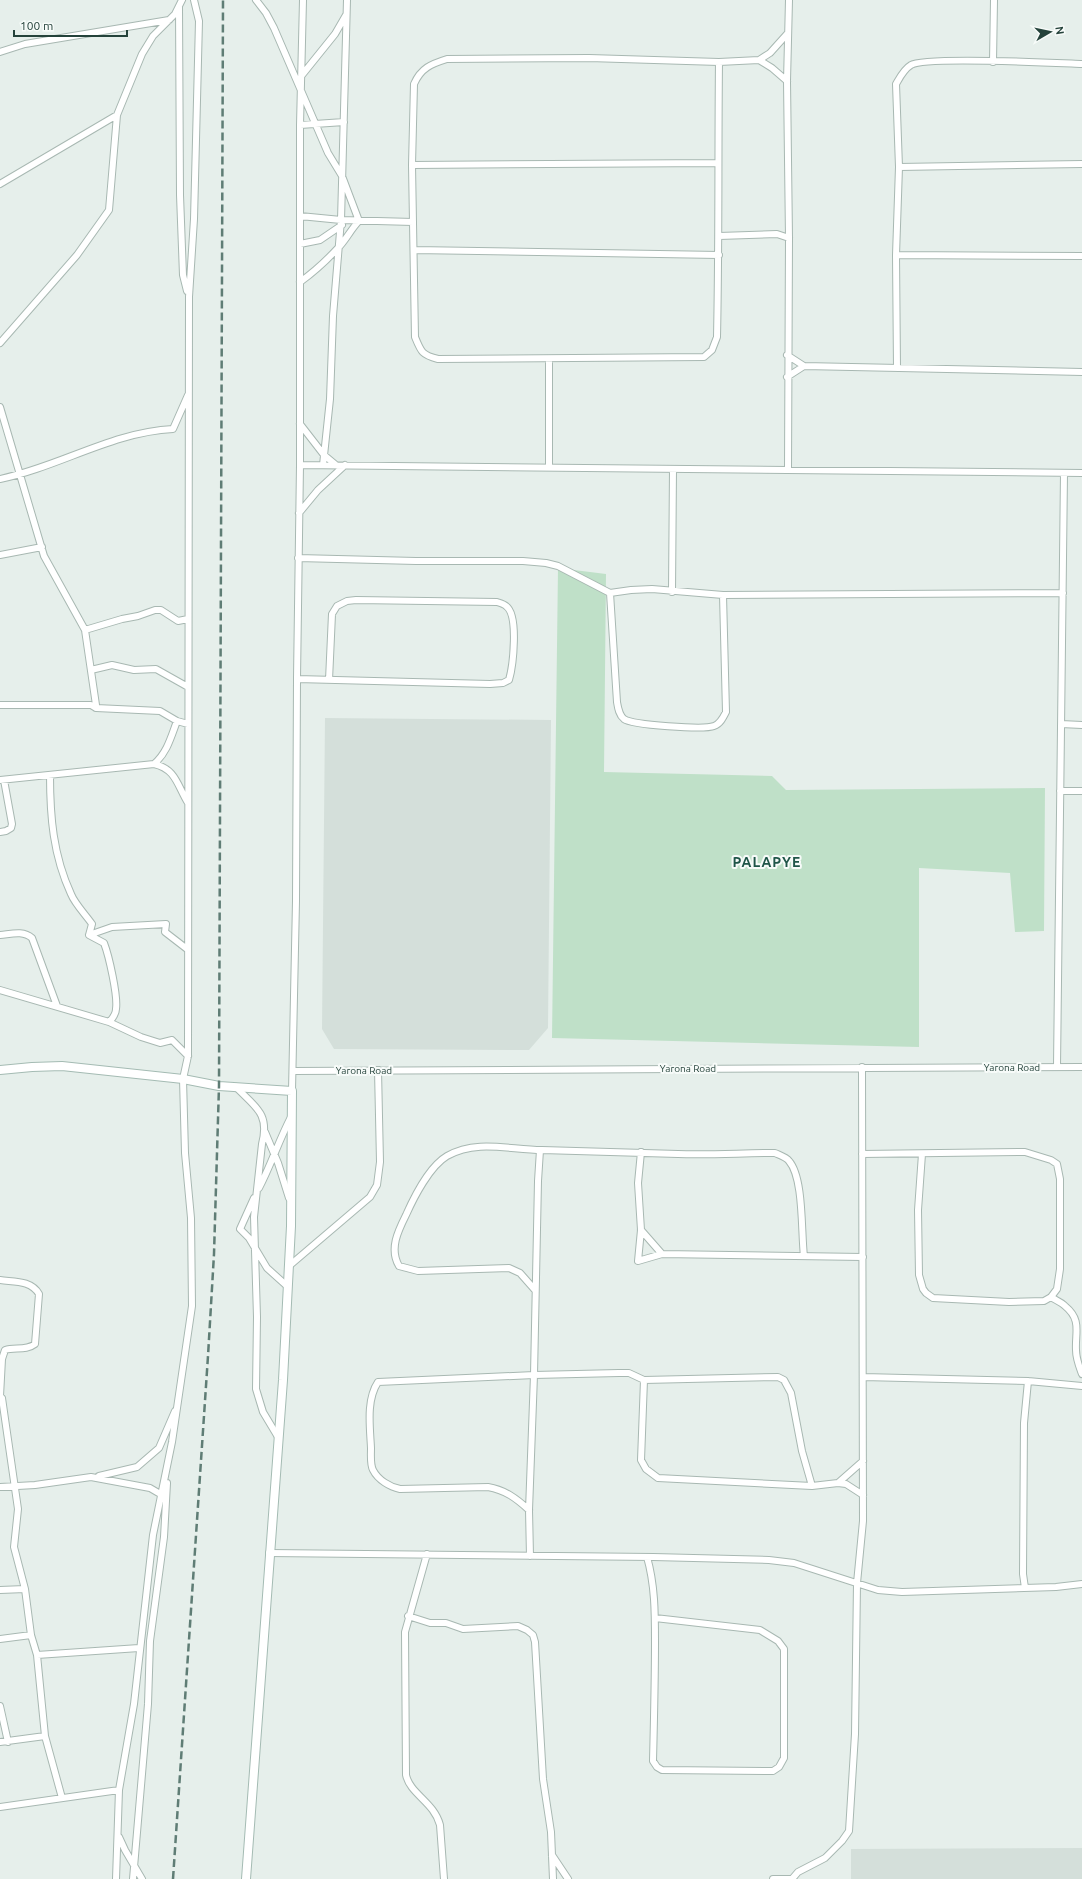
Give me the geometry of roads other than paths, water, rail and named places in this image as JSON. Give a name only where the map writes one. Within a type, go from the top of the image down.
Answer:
[{"type":"street","points":[[0,343],[77,255],[109,210],[117,115],[142,54],[153,36],[169,20],[179,7],[182,0]]},
{"type":"street","points":[[116,1879],[119,1790],[134,1704],[139,1648],[153,1535],[166,1476],[192,1306],[191,1218],[184,1153],[183,1079],[188,1056],[189,297],[199,21],[194,0]]},
{"type":"street","points":[[256,0],[266,13],[301,88],[308,110],[316,124],[328,153],[342,176],[359,221]]},
{"type":"street","points":[[246,1879],[278,1437],[292,1206],[292,1091],[296,901],[300,465],[300,125],[303,0]]},
{"type":"street","points":[[323,465],[330,399],[333,316],[339,247],[343,222],[342,176],[347,0]]},
{"type":"street","points":[[788,470],[787,355],[789,238],[787,81],[789,0]]},
{"type":"street","points":[[994,0],[994,62]]},
{"type":"street","points":[[179,7],[183,275],[189,297]]},
{"type":"street","points":[[302,75],[335,34],[347,13]]},
{"type":"street","points":[[0,52],[25,44],[169,20]]},
{"type":"street","points":[[720,62],[717,337],[712,350],[704,357],[549,359],[438,358],[428,356],[420,352],[415,337],[412,164],[414,84],[418,74],[428,65],[447,59],[588,58],[720,62],[759,60],[770,53],[788,34]]},
{"type":"street","points":[[759,60],[787,81]]},
{"type":"street","points":[[897,368],[896,256],[899,167],[896,84],[903,73],[912,64],[930,62],[1082,64]]},
{"type":"street","points":[[0,184],[117,115]]},
{"type":"street","points":[[300,125],[344,122]]},
{"type":"street","points":[[412,164],[718,163]]},
{"type":"street","points":[[899,167],[1082,164]]},
{"type":"street","points":[[300,216],[343,222],[413,222]]},
{"type":"street","points":[[300,282],[319,268],[339,247],[350,230],[359,221]]},
{"type":"street","points":[[300,244],[320,240],[343,222]]},
{"type":"street","points":[[719,236],[776,234],[789,238]]},
{"type":"street","points":[[182,238],[192,246]]},
{"type":"street","points":[[414,250],[719,255]]},
{"type":"street","points":[[896,256],[1082,256]]},
{"type":"street","points":[[787,355],[804,366],[1082,372]]},
{"type":"street","points":[[548,467],[549,359]]},
{"type":"street","points":[[787,377],[804,366]]},
{"type":"street","points":[[0,479],[20,475],[112,441],[151,431],[173,429],[189,391]]},
{"type":"street","points":[[0,406],[44,556],[85,630],[96,708]]},
{"type":"street","points":[[300,424],[324,455],[336,465]]},
{"type":"street","points":[[300,465],[1082,473]]},
{"type":"street","points":[[299,513],[318,490],[345,465]]},
{"type":"street","points":[[672,592],[673,469]]},
{"type":"street","points":[[1057,1067],[1064,473]]},
{"type":"street","points":[[0,555],[42,548]]},
{"type":"street","points":[[298,558],[416,561],[523,561],[546,563],[558,566],[610,593],[652,589],[672,592],[723,595],[1063,593]]},
{"type":"street","points":[[610,593],[617,702],[621,716],[628,722],[678,727],[715,726],[721,721],[726,712],[723,595]]},
{"type":"street","points":[[297,679],[329,680],[490,684],[503,683],[509,680],[513,662],[513,624],[511,613],[506,606],[497,602],[379,599],[347,601],[337,606],[332,614],[329,680]]},
{"type":"street","points":[[85,630],[138,616],[154,610],[161,610],[178,621],[188,618]]},
{"type":"street","points":[[91,670],[112,665],[134,670],[156,669],[188,686]]},
{"type":"street","points":[[0,704],[91,705],[96,708],[160,711],[177,721],[188,724]]},
{"type":"street","points":[[154,764],[164,753],[177,721]]},
{"type":"street","points":[[1061,724],[1082,725]]},
{"type":"street","points":[[0,832],[11,828],[12,824],[2,780],[154,764],[165,766],[173,775],[188,803]]},
{"type":"street","points":[[50,775],[50,814],[57,853],[71,895],[92,924],[89,935]]},
{"type":"street","points":[[1060,791],[1082,791]]},
{"type":"street","points":[[89,935],[112,926],[166,924],[165,932],[187,950]]},
{"type":"street","points":[[0,935],[22,932],[32,938],[58,1006]]},
{"type":"street","points":[[89,935],[104,943],[108,957],[116,1002],[114,1017],[109,1022]]},
{"type":"street","points":[[0,990],[109,1022],[141,1037],[160,1043],[172,1040],[188,1056]]},
{"type":"street","points":[[0,1070],[32,1066],[62,1066],[183,1079],[236,1087],[292,1091]]},
{"type":"street","points":[[773,1879],[792,1879],[798,1872],[825,1858],[842,1842],[849,1831],[856,1734],[857,1583],[863,1521],[862,1067]]},
{"type":"street","name":"Yarona Road","points":[[293,1071],[1082,1067]]},
{"type":"street","points":[[289,1266],[370,1197],[377,1185],[380,1162],[378,1070]]},
{"type":"street","points":[[236,1087],[258,1108],[264,1118],[265,1132],[262,1144],[254,1217],[257,1251],[256,1389],[263,1412],[278,1437]]},
{"type":"street","points":[[287,1286],[267,1268],[249,1238],[240,1229],[292,1115]]},
{"type":"street","points":[[265,1132],[275,1154],[292,1206]]},
{"type":"street","points":[[535,1290],[520,1273],[509,1268],[414,1271],[399,1266],[393,1254],[397,1234],[409,1207],[437,1162],[452,1153],[483,1146],[540,1150],[679,1154],[776,1153],[789,1160],[796,1176],[799,1189],[804,1256]]},
{"type":"street","points":[[530,1556],[529,1510],[540,1150]]},
{"type":"street","points":[[641,1152],[638,1183],[641,1230],[638,1261],[662,1254],[863,1257]]},
{"type":"street","points":[[862,1154],[1025,1152],[1045,1157],[1057,1164],[1060,1179],[1060,1269],[1057,1289],[1051,1297],[1044,1301],[1009,1302],[933,1298],[926,1293],[919,1276],[918,1210],[922,1154]]},
{"type":"street","points":[[641,1230],[662,1254]]},
{"type":"street","points":[[0,1280],[29,1284],[35,1288],[39,1294],[35,1344],[30,1348],[12,1348],[5,1350],[2,1359],[0,1396],[2,1398],[18,1509],[14,1547],[25,1589],[31,1635],[37,1655],[45,1736],[62,1798]]},
{"type":"street","points":[[1051,1297],[1064,1305],[1072,1314],[1078,1336],[1075,1348],[1077,1362],[1082,1374]]},
{"type":"street","points":[[529,1510],[509,1493],[488,1487],[393,1488],[378,1477],[373,1470],[370,1422],[374,1388],[381,1380],[534,1375],[629,1373],[644,1380],[778,1377],[784,1380],[792,1394],[802,1451],[812,1486]]},
{"type":"street","points":[[863,1377],[1028,1381],[1082,1386]]},
{"type":"street","points":[[644,1380],[641,1460],[646,1469],[658,1478],[672,1480],[760,1482],[812,1486],[838,1483],[846,1484],[863,1495]]},
{"type":"street","points":[[1024,1588],[1024,1423],[1028,1381]]},
{"type":"street","points":[[0,1487],[35,1485],[110,1475],[137,1468],[159,1448],[178,1404]]},
{"type":"street","points":[[838,1483],[863,1461]]},
{"type":"street","points":[[133,1879],[148,1704],[150,1641],[164,1537],[168,1490],[166,1476]]},
{"type":"street","points":[[92,1477],[150,1488],[162,1495]]},
{"type":"street","points":[[269,1553],[743,1559],[794,1563],[878,1590],[902,1592],[1073,1586],[1082,1584]]},
{"type":"street","points":[[427,1554],[408,1616],[405,1632],[406,1775],[411,1786],[438,1817],[440,1825],[444,1879]]},
{"type":"street","points":[[647,1557],[652,1575],[655,1618],[656,1686],[653,1761],[657,1767],[662,1770],[773,1771],[780,1767],[784,1758],[784,1649],[778,1641],[760,1630],[655,1618]]},
{"type":"street","points":[[0,1590],[25,1589]]},
{"type":"street","points":[[408,1616],[430,1623],[446,1623],[463,1629],[518,1626],[527,1630],[532,1635],[535,1642],[543,1779],[551,1832],[553,1879]]},
{"type":"street","points":[[0,1639],[31,1635]]},
{"type":"street","points":[[37,1655],[139,1648]]},
{"type":"street","points":[[0,1706],[8,1742]]},
{"type":"street","points":[[0,1742],[45,1736]]},
{"type":"street","points":[[0,1807],[119,1790]]},
{"type":"street","points":[[118,1835],[142,1879]]},
{"type":"street","points":[[552,1854],[568,1879]]},
{"type":"railway","points":[[173,1879],[214,1254],[219,1086],[223,0]]},
{"type":"district","name":"PALAPYE","points":[[767,862]]}]
